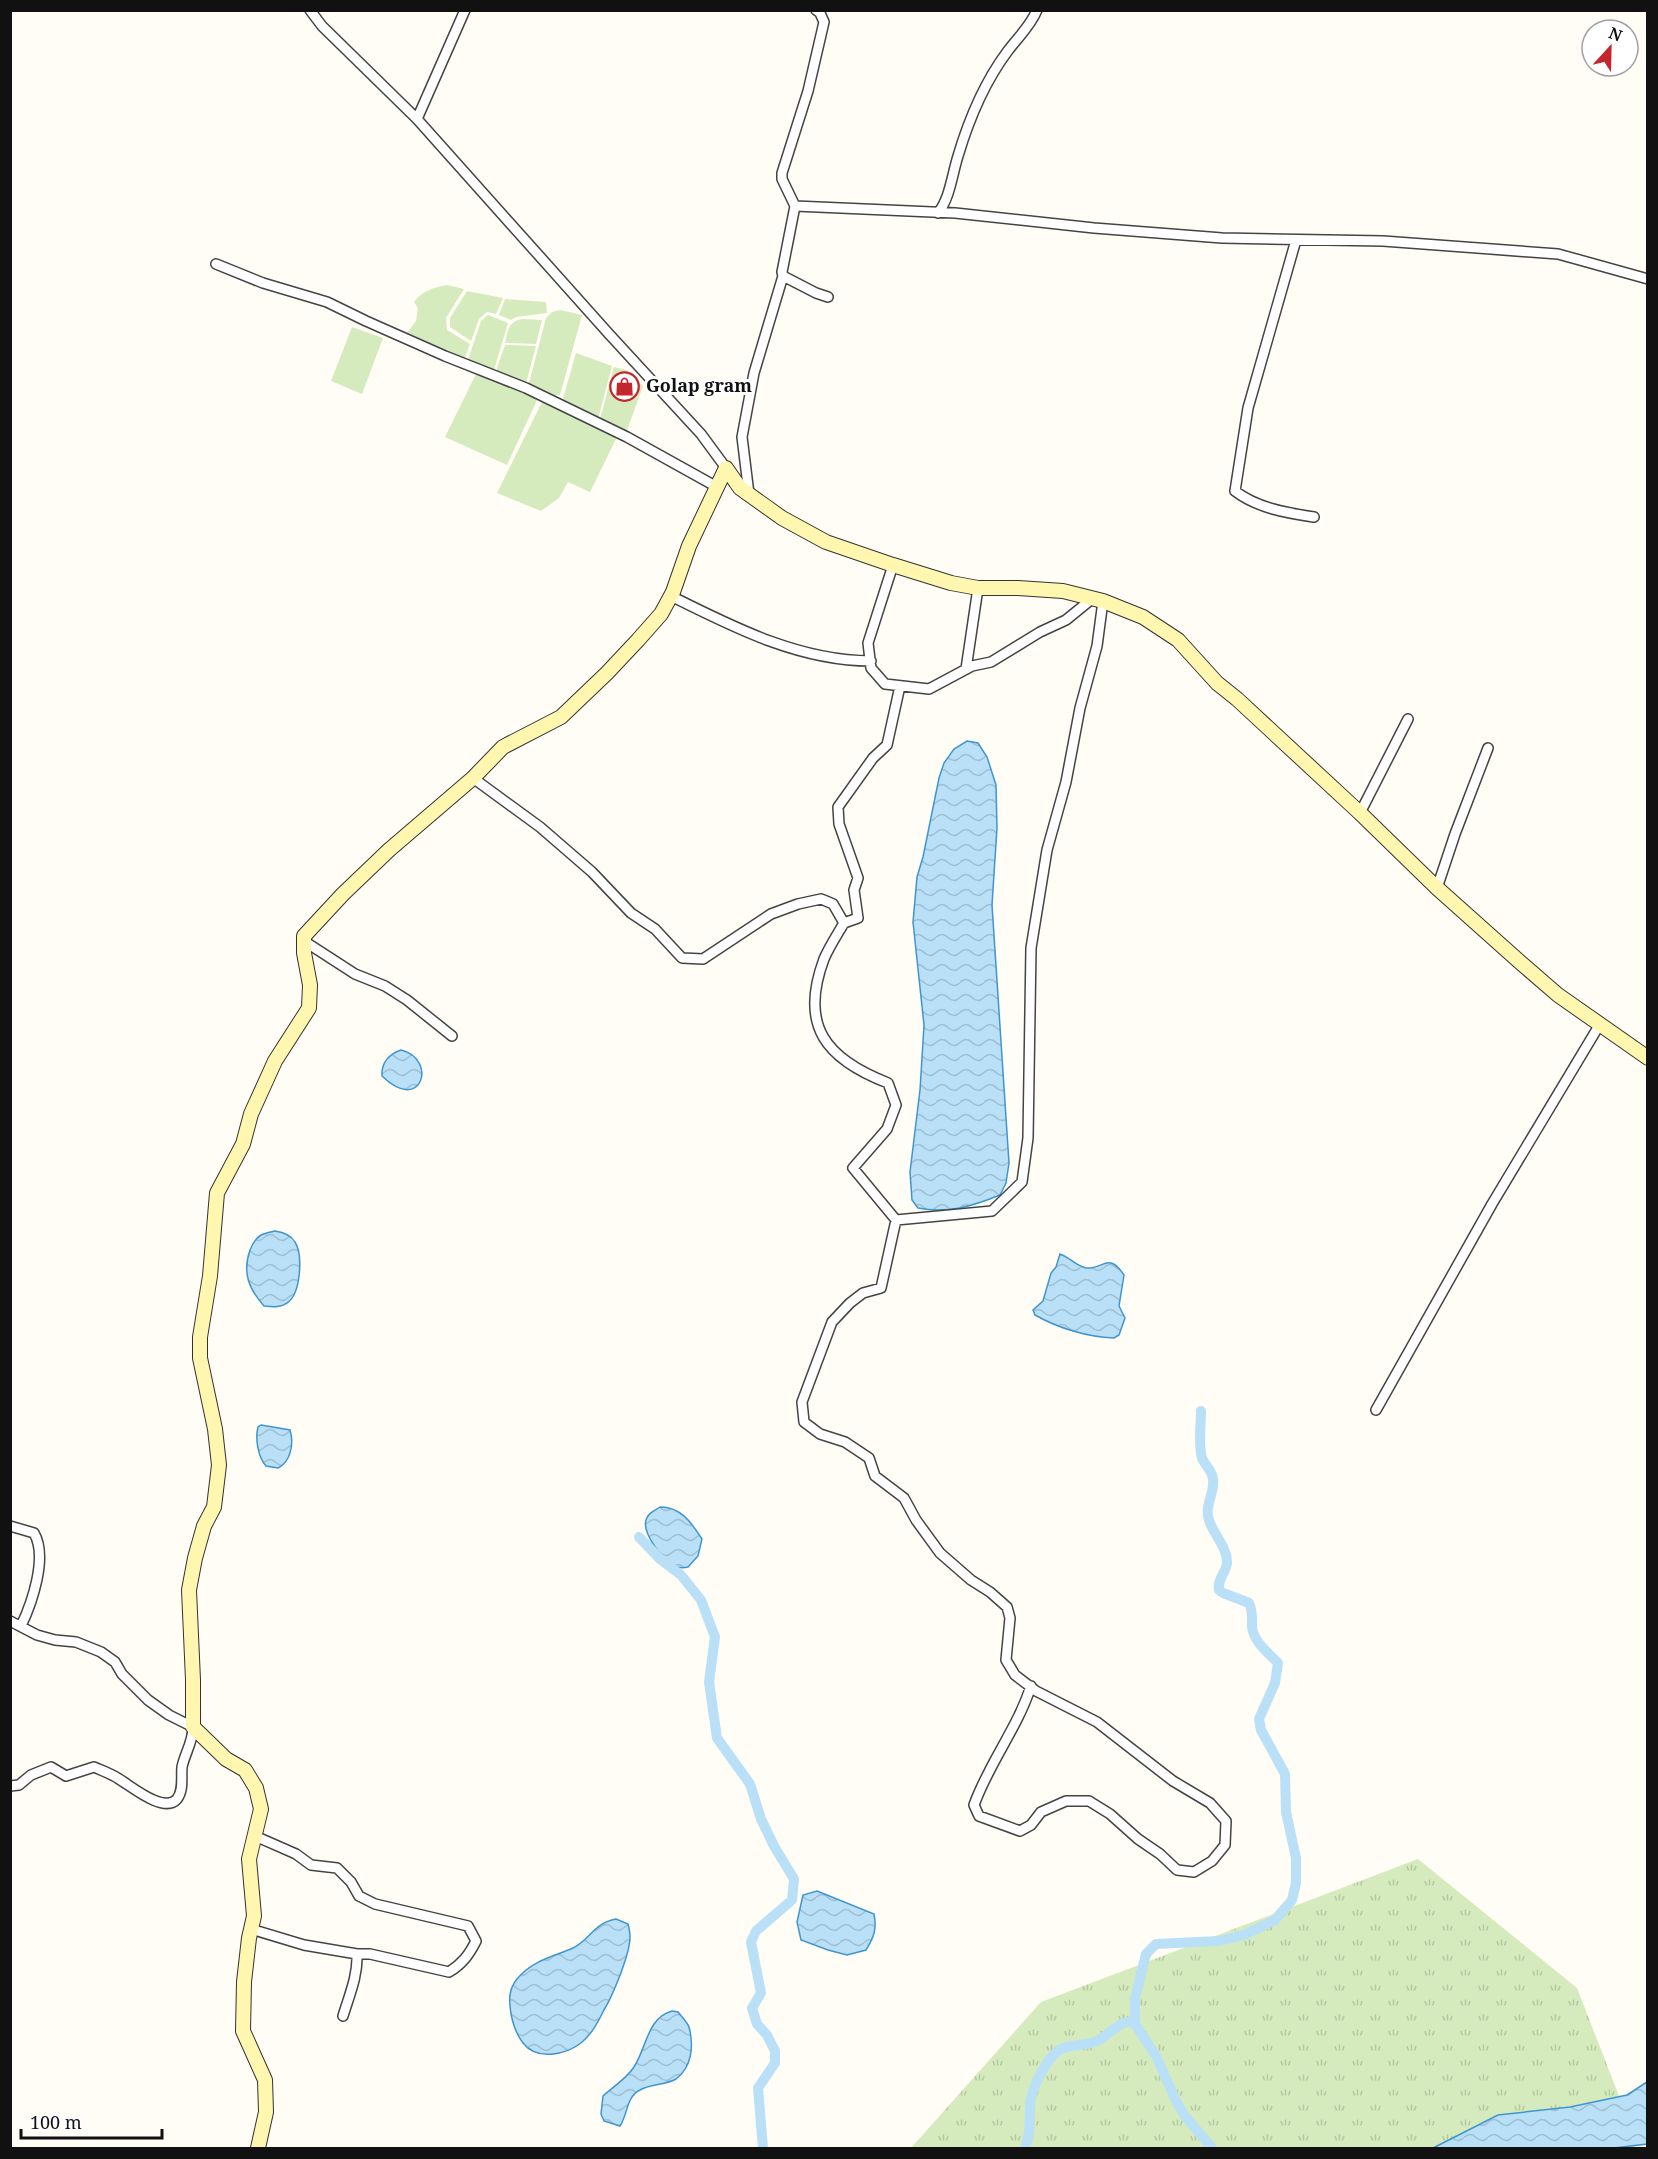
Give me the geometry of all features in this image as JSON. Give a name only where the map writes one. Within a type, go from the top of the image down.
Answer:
[{"type":"street","points":[[310,10],[322,26],[417,119],[701,434],[740,488],[782,518],[826,542],[892,565],[951,583],[978,588],[1064,591],[1098,599],[1143,616],[1178,640],[1217,683],[1360,813],[1437,888],[1558,995],[1647,1058]]},
{"type":"street","points":[[417,119],[465,10]]},
{"type":"street","points":[[749,494],[742,437],[754,373],[783,276],[795,206],[782,179],[782,173],[808,91],[824,22],[816,10]]},
{"type":"street","points":[[938,213],[944,206],[959,153],[980,95],[1007,52],[1032,23],[1037,10]]},
{"type":"street","points":[[795,206],[938,213],[1094,228],[1222,237],[1383,242],[1558,254],[1647,279]]},
{"type":"street","points":[[1296,240],[1248,408],[1235,491],[1256,504],[1291,514],[1314,517]]},
{"type":"street","points":[[216,264],[263,283],[327,302],[445,356],[525,388],[627,437],[717,487]]},
{"type":"street","points":[[783,276],[828,297]]},
{"type":"street","points":[[10,1786],[19,1785],[31,1775],[51,1767],[66,1776],[94,1767],[118,1778],[152,1800],[168,1803],[176,1800],[181,1789],[182,1768],[193,1738],[194,1680],[189,1590],[204,1526],[214,1507],[219,1465],[213,1420],[200,1358],[200,1337],[210,1276],[217,1193],[243,1144],[251,1114],[275,1060],[309,1008],[310,986],[304,953],[304,936],[389,850],[473,778],[503,747],[561,717],[638,640],[661,614],[671,596],[689,546],[726,468]]},
{"type":"street","points":[[892,565],[868,643],[871,668],[885,684],[928,689],[966,669],[991,662],[1040,632],[1066,620],[1098,599]]},
{"type":"street","points":[[966,669],[978,588]]},
{"type":"street","points":[[671,596],[784,647],[839,660],[871,662]]},
{"type":"street","points":[[896,1220],[992,1211],[1022,1182],[1028,1138],[1031,948],[1047,850],[1066,782],[1080,708],[1097,646],[1098,599]]},
{"type":"street","points":[[896,1220],[853,1168],[887,1129],[896,1105],[888,1083],[836,1055],[819,1031],[814,1010],[814,990],[825,957],[844,923],[858,918],[854,890],[858,878],[839,824],[838,807],[873,758],[887,746],[900,686]]},
{"type":"street","points":[[1360,813],[1408,719]]},
{"type":"street","points":[[1437,888],[1488,747]]},
{"type":"street","points":[[473,778],[557,842],[592,872],[631,913],[655,929],[682,958],[703,959],[771,914],[798,904],[821,899],[833,904],[844,923]]},
{"type":"street","points":[[304,941],[355,974],[385,986],[407,1000],[452,1036]]},
{"type":"street","points":[[1376,1410],[1492,1204],[1600,1024]]},
{"type":"street","points":[[896,1220],[881,1288],[863,1293],[832,1322],[802,1402],[804,1422],[820,1434],[845,1442],[869,1458],[874,1476],[904,1498],[916,1520],[940,1553],[1007,1607],[1010,1618],[1006,1660],[1015,1675],[1097,1722],[1173,1781],[1210,1803],[1226,1821],[1225,1845],[1212,1862],[1194,1872],[1177,1870],[1110,1814],[1089,1801],[1066,1801],[1041,1812],[1031,1825],[1020,1831],[979,1815],[974,1805],[982,1783],[1019,1718],[1031,1686]]},
{"type":"street","points":[[10,1526],[34,1533],[38,1541],[38,1570],[34,1591],[21,1626]]},
{"type":"street","points":[[10,1621],[37,1635],[76,1642],[101,1652],[115,1662],[122,1674],[148,1700],[169,1715],[193,1727],[226,1759],[245,1770],[256,1788],[261,1809],[249,1859],[254,1916],[244,1982],[243,2031],[265,2080],[266,2112],[258,2148]]},
{"type":"street","points":[[251,1929],[304,1945],[369,1954],[449,1972],[469,1955],[476,1941],[468,1926],[375,1904],[359,1896],[351,1882],[337,1868],[311,1865],[296,1854],[255,1836]]},
{"type":"street","points":[[343,2016],[355,1978],[357,1954]]},
{"type":"green space","points":[[447,285],[464,289],[446,318],[447,330],[470,344],[464,360],[406,334],[416,321],[418,308],[414,302],[417,298],[425,292]]},
{"type":"green space","points":[[467,291],[503,298],[496,314],[487,312],[479,319],[471,341],[450,327],[450,318]]},
{"type":"green space","points":[[505,299],[546,302],[547,313],[516,317],[511,320],[499,315]]},
{"type":"green space","points":[[560,310],[582,315],[560,395],[554,395],[529,383],[546,318],[552,312]]},
{"type":"green space","points":[[488,315],[508,323],[494,370],[468,360],[481,321]]},
{"type":"green space","points":[[523,319],[542,320],[536,344],[505,343],[512,324]]},
{"type":"green space","points":[[352,327],[383,338],[362,394],[331,381]]},
{"type":"green space","points":[[505,345],[536,346],[526,383],[496,371]]},
{"type":"green space","points":[[576,353],[612,366],[598,419],[562,402]]},
{"type":"green space","points":[[614,367],[626,370],[643,386],[626,433],[600,419]]},
{"type":"green space","points":[[477,372],[538,398],[507,465],[445,437]]},
{"type":"green space","points":[[542,402],[617,437],[590,492],[568,482],[559,498],[541,511],[497,493]]},
{"type":"green space","points":[[1418,1859],[1577,1988],[1633,2132],[1635,2148],[911,2148],[1041,2002]]},
{"type":"water","points":[[967,741],[978,743],[987,757],[996,785],[997,828],[992,905],[1009,1163],[1006,1183],[1000,1195],[960,1208],[929,1210],[918,1208],[912,1200],[910,1172],[920,1090],[924,1025],[913,922],[917,877],[939,778],[944,763],[954,749]]},
{"type":"water","points":[[401,1050],[412,1055],[419,1063],[422,1072],[420,1081],[415,1087],[407,1090],[396,1086],[382,1076],[387,1060]]},
{"type":"water","points":[[275,1231],[286,1234],[293,1240],[298,1248],[300,1265],[298,1283],[292,1298],[284,1305],[273,1307],[264,1306],[254,1293],[248,1280],[247,1266],[250,1250],[256,1240],[261,1235]]},
{"type":"water","points":[[1060,1254],[1086,1268],[1105,1263],[1114,1264],[1124,1275],[1119,1306],[1125,1318],[1119,1335],[1114,1338],[1083,1334],[1035,1315],[1033,1310],[1043,1301],[1051,1273],[1056,1267]]},
{"type":"water","points":[[261,1425],[290,1430],[292,1441],[289,1457],[278,1468],[266,1466],[261,1458],[257,1437],[258,1427]]},
{"type":"water","points":[[660,1507],[680,1513],[702,1539],[698,1556],[688,1567],[678,1567],[669,1563],[650,1539],[646,1520]]},
{"type":"water","points":[[817,1891],[874,1914],[874,1933],[866,1950],[847,1955],[801,1940],[797,1922],[803,1895]]},
{"type":"water","points":[[616,1919],[628,1924],[629,1944],[616,1985],[594,2028],[581,2043],[567,2051],[543,2054],[529,2049],[518,2036],[512,2018],[510,1996],[514,1983],[535,1964],[577,1946],[596,1928]]},
{"type":"water","points":[[672,2011],[678,2012],[689,2027],[691,2049],[685,2068],[676,2079],[644,2088],[635,2093],[620,2126],[604,2121],[601,2114],[603,2096],[631,2071],[652,2027],[657,2020]]},
{"type":"water","points":[[1647,2082],[1647,2144],[1614,2148],[1433,2148],[1498,2115],[1570,2107],[1627,2095]]},
{"type":"waterway","points":[[1201,1411],[1201,1453],[1213,1479],[1208,1515],[1227,1557],[1219,1590],[1249,1603],[1253,1633],[1262,1647],[1278,1663],[1275,1683],[1259,1719],[1261,1730],[1285,1774],[1286,1812],[1296,1858],[1296,1883],[1292,1900],[1275,1920],[1244,1935],[1219,1941],[1156,1944],[1146,1954],[1135,1998],[1135,2024],[1156,2056],[1185,2116],[1212,2148]]},
{"type":"waterway","points":[[639,1537],[660,1559],[681,1575],[701,1600],[715,1637],[709,1682],[717,1738],[750,1784],[761,1819],[794,1879],[792,1900],[756,1931],[751,1942],[761,1993],[752,2008],[757,2024],[767,2035],[775,2051],[775,2063],[758,2088],[763,2148]]},
{"type":"waterway","points":[[1025,2148],[1033,2092],[1038,2079],[1054,2054],[1068,2046],[1089,2044],[1104,2037],[1120,2025],[1135,2022]]},
{"type":"place","name":"Golap gram","points":[[625,386]]}]
